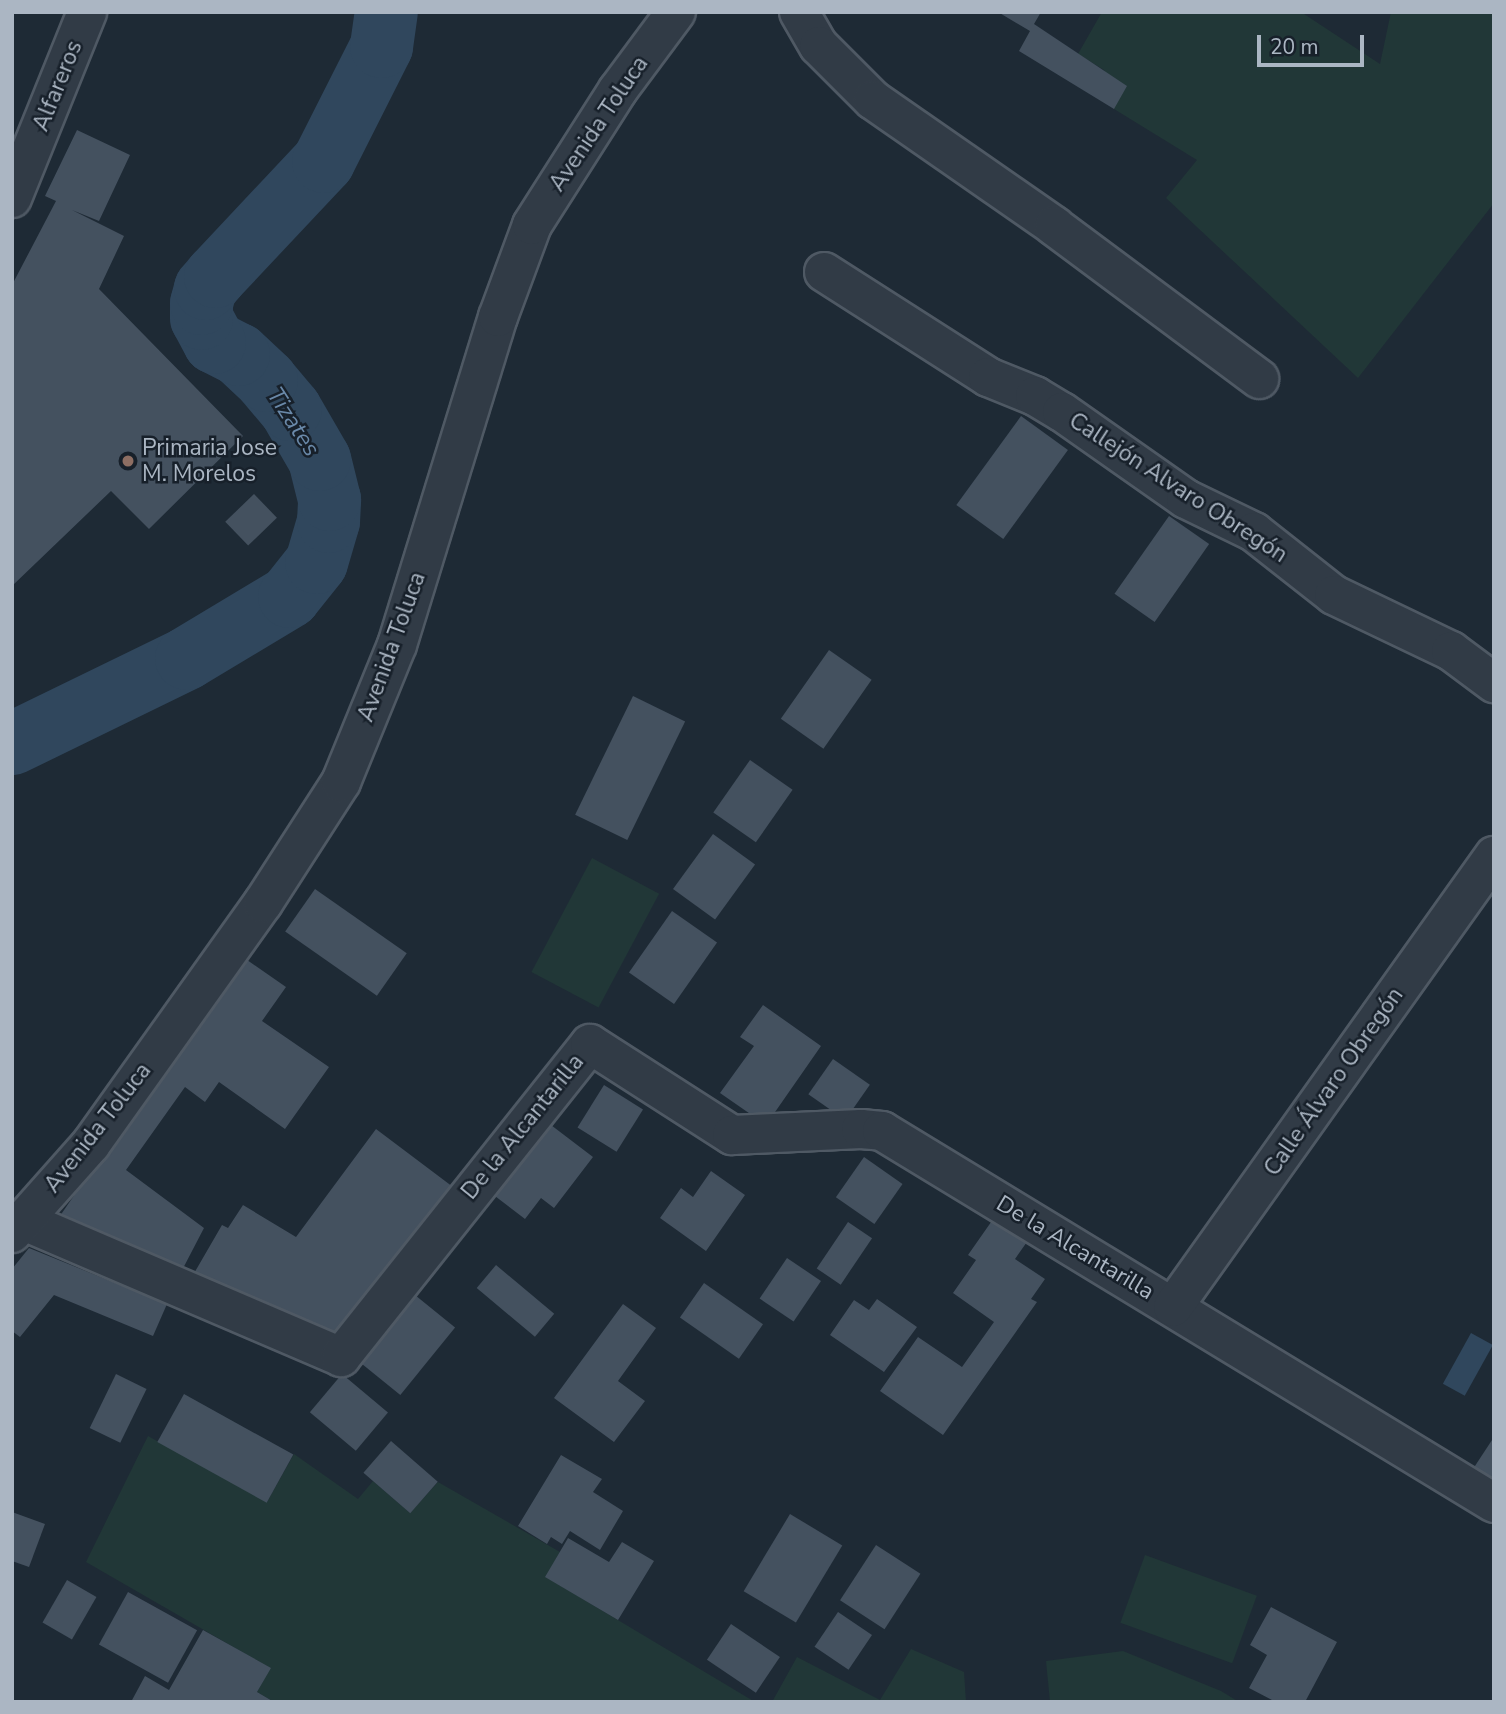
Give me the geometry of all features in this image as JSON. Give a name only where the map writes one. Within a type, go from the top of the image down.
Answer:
[{"type":"street","name":"Alfareros","points":[[12,198],[87,12]]},
{"type":"street","name":"Avenida Toluca","points":[[18,1227],[91,1144],[263,903],[341,782],[397,645],[498,317],[532,225],[618,90],[677,12]]},
{"type":"street","points":[[799,12],[819,46],[873,100],[1054,226],[1259,379]]},
{"type":"street","name":"Callejón Alvaro Obregón","points":[[824,272],[988,377],[1035,396],[1062,412],[1186,499],[1254,532],[1334,595],[1451,651],[1494,683]]},
{"type":"street","name":"Calle Álvaro Obregón","points":[[1173,1307],[1494,856]]},
{"type":"street","name":"De la Alcantarilla","points":[[18,1227],[341,1357],[590,1044],[732,1135],[861,1129],[882,1131],[1494,1503]]},
{"type":"green space","points":[[1102,12],[1301,12],[1380,64],[1391,12],[1494,12],[1494,203],[1358,378],[1166,198],[1197,160],[1114,109],[1104,70],[1078,54]]},
{"type":"green space","points":[[592,858],[659,894],[599,1008],[531,972]]},
{"type":"green space","points":[[148,1436],[267,1502],[294,1454],[358,1499],[373,1481],[410,1513],[438,1482],[560,1552],[546,1577],[755,1702],[274,1702],[257,1692],[270,1668],[86,1562]]},
{"type":"green space","points":[[1145,1555],[1257,1596],[1232,1663],[1120,1623]]},
{"type":"green space","points":[[911,1649],[964,1672],[966,1702],[772,1702],[797,1657],[880,1700]]},
{"type":"green space","points":[[1123,1651],[1221,1691],[1239,1702],[1050,1702],[1046,1661]]},
{"type":"water","points":[[1471,1333],[1493,1345],[1465,1396],[1443,1384]]},
{"type":"building","points":[[998,12],[1041,12],[1034,24],[1127,86],[1114,109],[1019,51],[1030,31]]},
{"type":"building","points":[[77,130],[130,155],[99,221],[72,210],[124,236],[99,289],[243,436],[149,529],[111,491],[12,586],[12,285],[56,201],[45,196]]},
{"type":"building","points":[[1021,416],[1068,450],[1003,539],[956,505]]},
{"type":"building","points":[[254,494],[277,518],[248,546],[225,522]]},
{"type":"building","points":[[1169,516],[1209,544],[1155,622],[1115,594]]},
{"type":"building","points":[[829,650],[872,680],[823,749],[781,719]]},
{"type":"building","points":[[633,696],[685,721],[627,840],[575,815]]},
{"type":"building","points":[[750,760],[793,790],[756,842],[713,812]]},
{"type":"building","points":[[713,834],[755,865],[715,920],[673,889]]},
{"type":"building","points":[[315,889],[407,953],[377,996],[285,932]]},
{"type":"building","points":[[672,911],[717,943],[674,1004],[629,972]]},
{"type":"building","points":[[240,955],[286,987],[262,1021],[329,1067],[285,1129],[219,1082],[205,1102],[185,1087],[126,1170],[204,1228],[178,1278],[53,1226]]},
{"type":"building","points":[[763,1005],[821,1046],[766,1125],[720,1093],[754,1046],[740,1037]]},
{"type":"building","points":[[833,1059],[870,1085],[845,1120],[808,1094]]},
{"type":"building","points":[[604,1085],[643,1109],[617,1152],[578,1127]]},
{"type":"building","points":[[547,1122],[593,1157],[554,1208],[541,1198],[525,1219],[491,1193]]},
{"type":"building","points":[[376,1129],[457,1190],[332,1348],[189,1282],[222,1225],[228,1228],[243,1205],[296,1237]]},
{"type":"building","points":[[864,1157],[903,1184],[874,1224],[836,1197]]},
{"type":"building","points":[[711,1171],[745,1195],[706,1251],[660,1218],[681,1188],[693,1197]]},
{"type":"building","points":[[996,1215],[1029,1239],[1015,1259],[1045,1279],[1031,1299],[1037,1302],[943,1435],[880,1391],[918,1337],[962,1367],[994,1322],[953,1293],[976,1260],[968,1255]]},
{"type":"building","points":[[848,1222],[872,1238],[841,1285],[817,1268]]},
{"type":"building","points":[[29,1248],[167,1304],[153,1336],[54,1295],[20,1337],[12,1331],[12,1269]]},
{"type":"building","points":[[787,1258],[821,1281],[794,1322],[760,1299]]},
{"type":"building","points":[[496,1265],[554,1314],[535,1337],[477,1288]]},
{"type":"building","points":[[704,1283],[763,1324],[739,1359],[680,1317]]},
{"type":"building","points":[[410,1291],[455,1328],[400,1395],[355,1359]]},
{"type":"building","points":[[877,1299],[917,1327],[884,1372],[830,1335],[854,1300],[869,1310]]},
{"type":"building","points":[[623,1304],[656,1328],[618,1381],[645,1401],[614,1442],[554,1398]]},
{"type":"building","points":[[116,1374],[147,1389],[120,1443],[90,1428]]},
{"type":"building","points":[[342,1374],[388,1413],[356,1451],[310,1412]]},
{"type":"building","points":[[184,1394],[293,1455],[267,1503],[157,1442]]},
{"type":"building","points":[[1494,1437],[1494,1487],[1471,1472]]},
{"type":"building","points":[[391,1441],[438,1482],[410,1513],[363,1473]]},
{"type":"building","points":[[561,1455],[602,1479],[593,1492],[623,1511],[600,1550],[570,1531],[562,1544],[551,1537],[547,1544],[518,1526]]},
{"type":"building","points":[[12,1512],[45,1524],[29,1567],[12,1561]]},
{"type":"building","points":[[790,1514],[842,1545],[796,1623],[744,1591]]},
{"type":"building","points":[[568,1538],[609,1562],[622,1542],[654,1561],[618,1620],[545,1577]]},
{"type":"building","points":[[876,1545],[920,1574],[885,1629],[840,1600]]},
{"type":"building","points":[[67,1580],[96,1597],[72,1639],[42,1622]]},
{"type":"building","points":[[128,1592],[197,1630],[168,1683],[99,1644]]},
{"type":"building","points":[[1271,1607],[1337,1642],[1305,1702],[1276,1702],[1249,1688],[1267,1655],[1250,1645]]},
{"type":"building","points":[[838,1612],[872,1635],[849,1670],[815,1647]]},
{"type":"building","points":[[731,1624],[780,1657],[756,1693],[707,1660]]},
{"type":"building","points":[[203,1630],[271,1668],[257,1692],[274,1702],[131,1702],[145,1676],[169,1690]]},
{"type":"waterway","name":"Tizates","points":[[12,743],[186,658],[289,596],[316,562],[328,521],[329,499],[319,459],[290,409],[266,380],[238,354],[214,342],[201,318],[201,303],[205,288],[215,276],[323,161],[381,46],[386,12]]},
{"type":"place","name":"Primaria Jose M. Morelos","points":[[128,461]]}]
